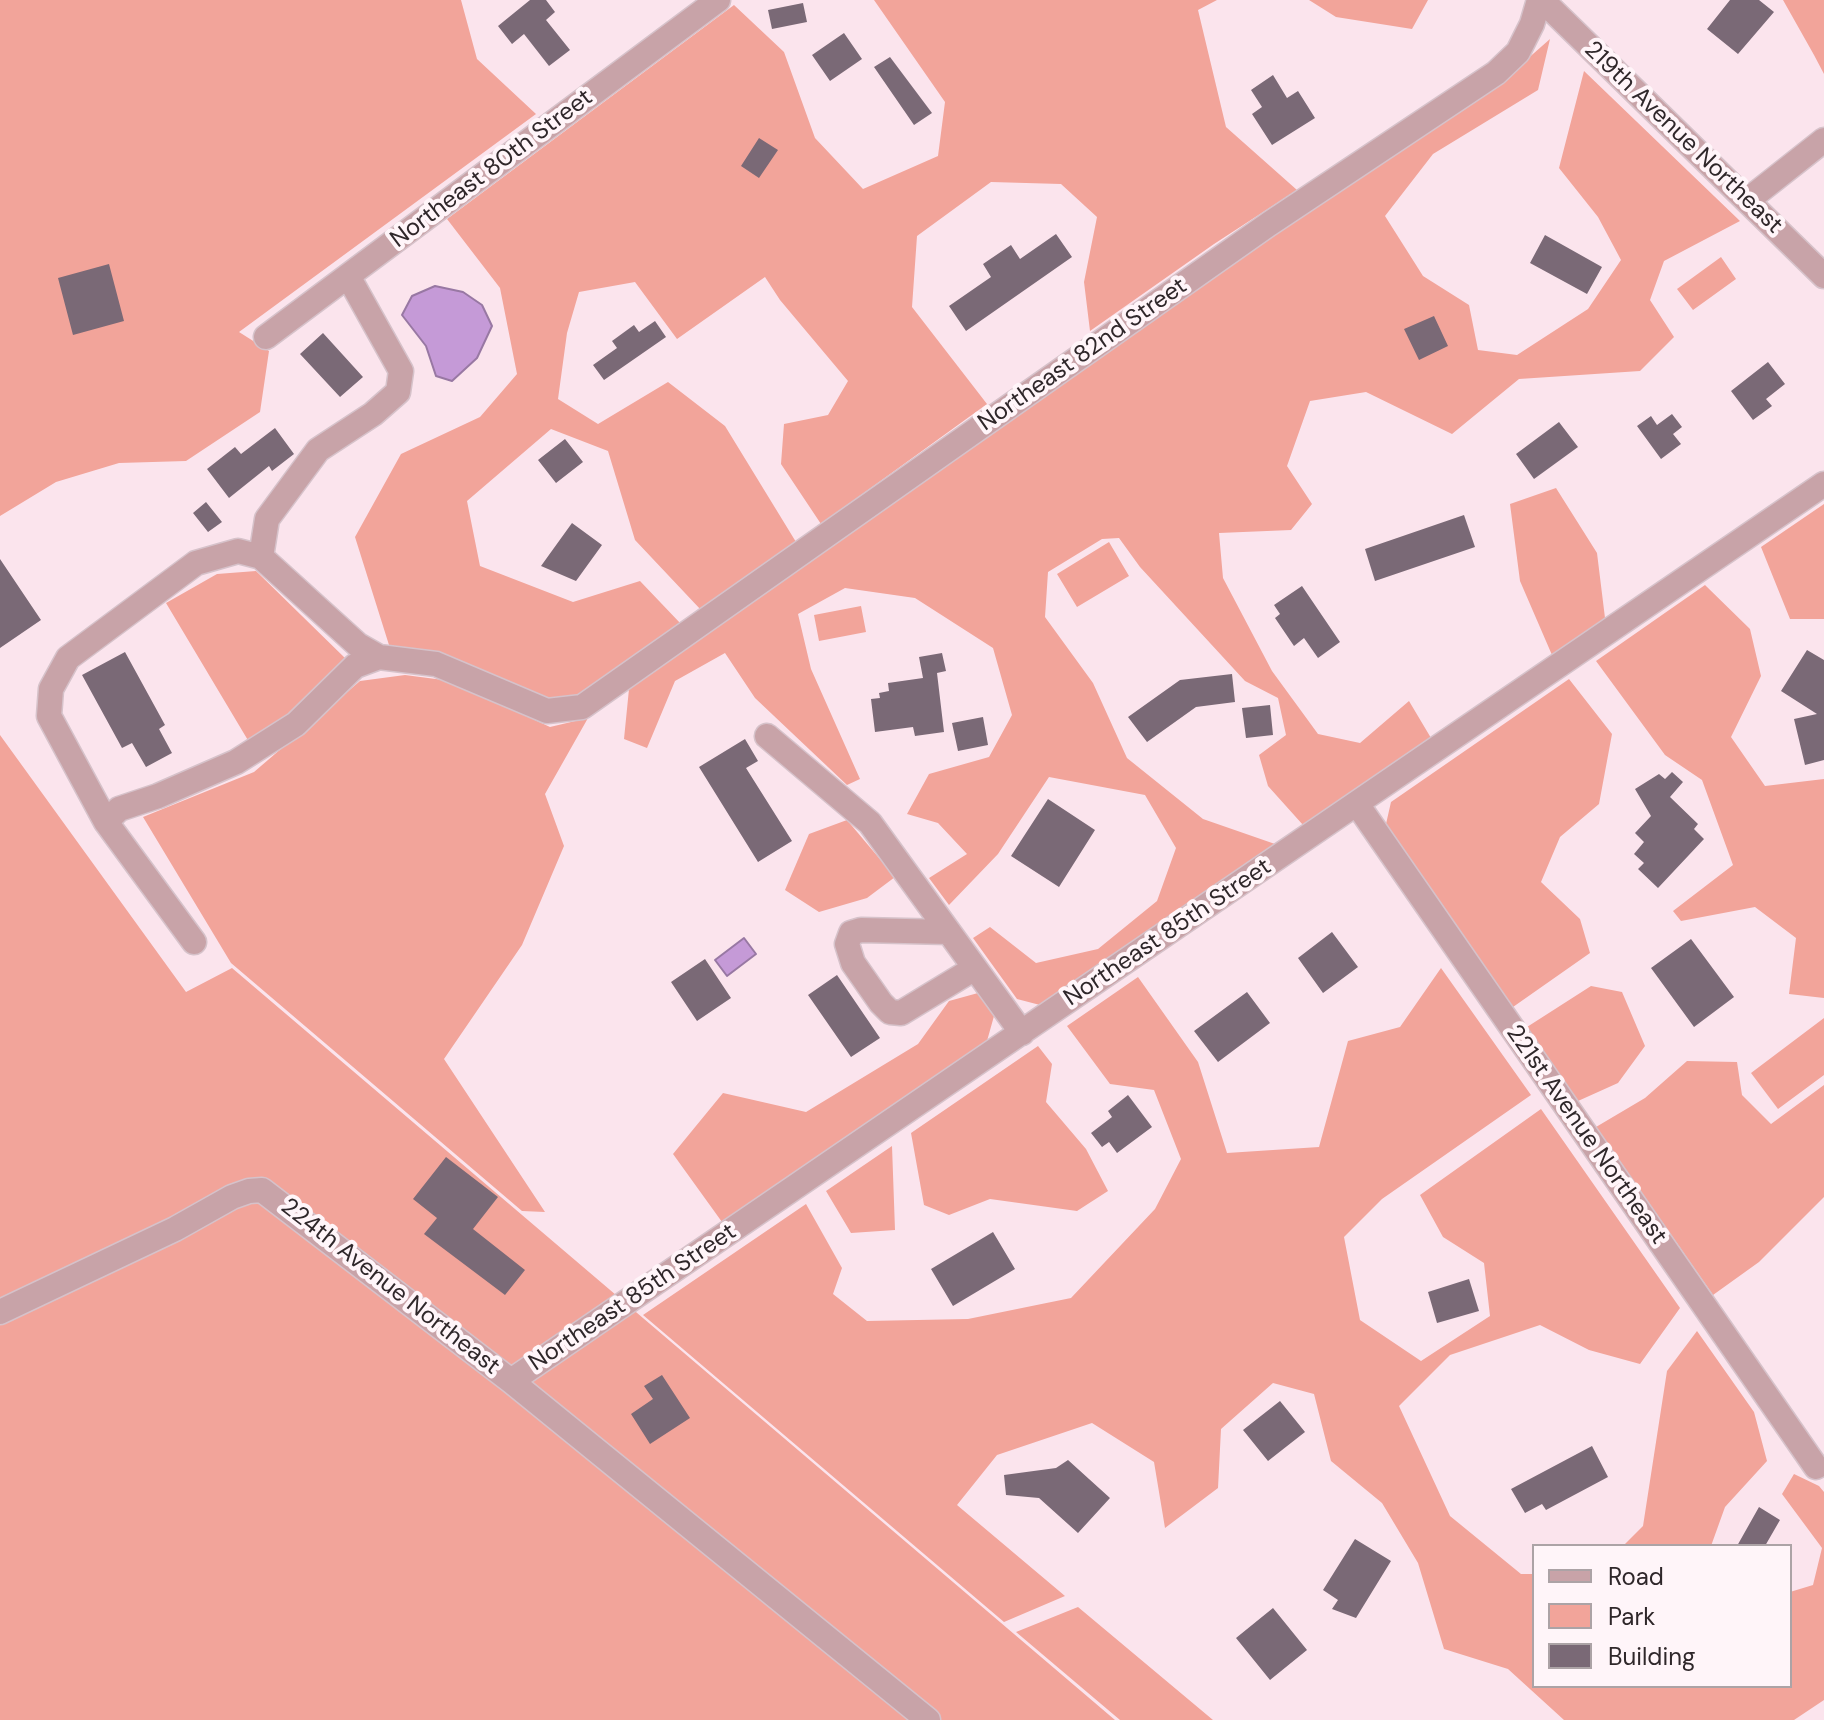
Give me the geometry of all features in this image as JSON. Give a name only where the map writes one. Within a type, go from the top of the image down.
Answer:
[{"type":"street","name":"Northeast 80th Street","points":[[266,337],[718,0]]},
{"type":"street","name":"219th Avenue Northeast","points":[[1540,0],[1824,276]]},
{"type":"street","name":"Northeast 82nd Street","points":[[379,657],[436,664],[547,711],[582,707],[1269,224],[1496,73],[1518,52],[1540,0]]},
{"type":"street","points":[[1748,200],[1824,140]]},
{"type":"street","points":[[261,557],[267,519],[318,450],[373,414],[398,392],[401,371],[348,276]]},
{"type":"street","name":"Northeast 85th Street","points":[[511,1381],[1824,484]]},
{"type":"street","points":[[194,942],[106,822],[49,716],[51,689],[68,658],[196,563],[238,551],[261,557],[358,645],[379,657]]},
{"type":"street","points":[[106,822],[119,809],[158,796],[236,762],[296,724],[355,666],[379,657]]},
{"type":"street","points":[[767,736],[870,823],[1022,1033]]},
{"type":"street","name":"221st Avenue Northeast","points":[[1357,804],[1816,1467]]},
{"type":"street","points":[[949,932],[861,930],[851,933],[847,944],[853,963],[890,1012],[901,1013],[975,968]]},
{"type":"street","name":"224th Avenue Northeast","points":[[0,1312],[175,1229],[232,1197],[262,1190],[511,1381],[928,1720]]},
{"type":"green space","points":[[0,0],[461,0],[477,59],[536,114],[239,332],[269,351],[260,412],[186,461],[119,463],[56,482],[0,516]]},
{"type":"green space","points":[[874,0],[1217,0],[1198,10],[1226,127],[1297,190],[1090,331],[1084,282],[1097,217],[1061,184],[991,182],[917,236],[912,307],[987,404],[821,524],[781,464],[784,424],[828,415],[848,381],[780,300],[765,277],[677,339],[635,282],[579,292],[567,333],[558,399],[598,424],[668,382],[725,426],[796,542],[701,610],[635,540],[608,451],[551,429],[467,501],[480,566],[573,602],[640,581],[681,624],[585,694],[549,699],[442,655],[389,645],[355,537],[401,454],[480,417],[517,374],[500,288],[447,219],[734,5],[784,52],[815,138],[863,189],[938,156],[945,102]]},
{"type":"green space","points":[[1309,0],[1428,0],[1412,29],[1336,17]]},
{"type":"green space","points":[[1783,0],[1824,0],[1824,74],[1814,55]]},
{"type":"green space","points":[[1550,39],[1538,90],[1433,154],[1385,216],[1423,276],[1469,305],[1478,350],[1517,355],[1588,309],[1621,260],[1598,217],[1559,168],[1584,71],[1740,221],[1664,261],[1650,300],[1674,337],[1640,371],[1519,379],[1452,434],[1366,392],[1310,401],[1287,466],[1312,504],[1291,530],[1219,533],[1223,578],[1272,671],[1318,734],[1360,743],[1409,701],[1431,738],[1303,825],[1268,786],[1259,755],[1286,735],[1278,698],[1245,681],[1140,567],[1119,538],[1102,539],[1048,572],[1045,617],[1093,683],[1127,758],[1203,819],[1275,844],[1040,1005],[1017,999],[973,938],[990,927],[1036,963],[1098,949],[1157,901],[1176,848],[1145,795],[1049,777],[998,854],[949,905],[929,878],[967,854],[938,823],[907,814],[929,774],[989,757],[1012,715],[993,648],[915,598],[845,588],[798,614],[811,669],[860,779],[847,785],[755,698],[725,653],[675,681],[647,748],[624,739],[629,689],[1258,246],[1491,91]]},
{"type":"green space","points":[[1721,257],[1736,279],[1693,310],[1677,289]]},
{"type":"green space","points":[[1556,488],[1597,553],[1605,618],[1552,655],[1520,581],[1510,504]]},
{"type":"green space","points":[[1824,504],[1824,619],[1790,619],[1761,547]]},
{"type":"green space","points":[[1109,542],[1129,576],[1077,607],[1057,574]]},
{"type":"green space","points":[[256,571],[347,660],[285,721],[249,742],[166,603],[217,574]]},
{"type":"green space","points":[[1705,585],[1750,629],[1761,676],[1731,737],[1765,786],[1824,779],[1824,998],[1789,994],[1796,938],[1755,907],[1681,921],[1673,911],[1733,865],[1702,780],[1665,755],[1596,661]]},
{"type":"green space","points":[[861,606],[866,632],[819,641],[814,615]]},
{"type":"green space","points":[[405,675],[451,681],[550,727],[588,718],[545,794],[564,846],[522,945],[444,1059],[545,1212],[522,1211],[231,963],[143,817],[254,772],[360,681]]},
{"type":"green space","points":[[1569,679],[1612,734],[1599,804],[1560,837],[1541,882],[1580,919],[1590,953],[1513,1007],[1386,824],[1391,802]]},
{"type":"green space","points":[[0,735],[186,992],[232,968],[1115,1720],[0,1720]]},
{"type":"green space","points":[[847,820],[895,877],[867,898],[819,912],[785,890],[809,834]]},
{"type":"green space","points":[[1441,968],[1531,1095],[1382,1199],[1344,1237],[1360,1320],[1421,1361],[1490,1316],[1484,1263],[1443,1237],[1420,1195],[1541,1109],[1680,1308],[1640,1364],[1589,1350],[1540,1325],[1450,1355],[1399,1406],[1450,1516],[1521,1574],[1532,1574],[1532,1688],[1792,1688],[1792,1591],[1813,1585],[1822,1548],[1782,1494],[1794,1474],[1819,1486],[1824,1492],[1824,1700],[1794,1720],[1564,1720],[1508,1669],[1444,1649],[1418,1563],[1382,1503],[1331,1461],[1314,1394],[1273,1383],[1221,1429],[1218,1488],[1165,1528],[1154,1462],[1092,1423],[997,1455],[957,1505],[1065,1596],[1004,1622],[643,1315],[806,1204],[842,1268],[833,1294],[867,1321],[968,1319],[1071,1298],[1155,1209],[1181,1159],[1154,1090],[1110,1084],[1067,1026],[1138,977],[1198,1062],[1227,1153],[1319,1147],[1348,1041],[1400,1027]]},
{"type":"green space","points":[[1591,986],[1622,992],[1645,1046],[1618,1083],[1578,1101],[1527,1027]]},
{"type":"green space","points":[[978,993],[994,1016],[987,1041],[722,1222],[673,1154],[723,1093],[806,1112],[918,1044],[949,1001]]},
{"type":"green space","points":[[1824,1018],[1824,1075],[1778,1109],[1751,1073]]},
{"type":"green space","points":[[1038,1046],[1052,1064],[1046,1102],[1086,1149],[1108,1191],[1077,1211],[990,1199],[949,1215],[924,1205],[911,1133]]},
{"type":"green space","points":[[1687,1061],[1737,1062],[1742,1095],[1771,1124],[1824,1085],[1824,1197],[1759,1262],[1713,1295],[1596,1127],[1645,1098]]},
{"type":"green space","points":[[892,1146],[895,1230],[851,1233],[826,1191]]},
{"type":"green space","points":[[1697,1331],[1754,1412],[1767,1461],[1725,1507],[1712,1544],[1625,1544],[1643,1526],[1667,1371]]},
{"type":"green space","points":[[1078,1607],[1213,1720],[1120,1720],[1016,1632]]},
{"type":"shaded area","points":[[435,286],[463,292],[482,305],[492,326],[477,358],[452,381],[436,376],[426,346],[402,315],[412,296]]},
{"type":"shaded area","points":[[744,938],[756,954],[727,976],[715,960]]},
{"type":"building","points":[[530,0],[546,0],[555,12],[546,20],[570,50],[549,66],[524,34],[512,44],[498,26]]},
{"type":"building","points":[[1730,0],[1759,0],[1774,12],[1738,54],[1707,29]]},
{"type":"building","points":[[803,3],[807,22],[772,29],[768,10]]},
{"type":"building","points":[[844,33],[862,59],[830,81],[812,55]]},
{"type":"building","points":[[890,57],[932,113],[914,125],[874,67]]},
{"type":"building","points":[[1273,75],[1287,98],[1298,91],[1315,118],[1272,145],[1252,114],[1262,107],[1251,90]]},
{"type":"building","points":[[759,138],[778,150],[759,178],[741,166]]},
{"type":"building","points":[[1056,234],[1072,257],[966,331],[949,306],[991,277],[983,264],[1011,245],[1020,259]]},
{"type":"building","points":[[1545,235],[1602,267],[1587,294],[1530,263]]},
{"type":"building","points":[[109,264],[124,321],[73,335],[58,278]]},
{"type":"building","points":[[1434,316],[1448,346],[1419,360],[1404,329]]},
{"type":"building","points":[[655,321],[666,337],[604,380],[593,365],[617,348],[612,341],[634,325],[639,332]]},
{"type":"building","points":[[323,333],[363,377],[340,397],[300,354]]},
{"type":"building","points":[[1768,362],[1785,384],[1766,399],[1772,406],[1753,420],[1731,391]]},
{"type":"building","points":[[1672,414],[1682,427],[1673,434],[1681,444],[1661,459],[1637,426],[1651,416],[1657,425]]},
{"type":"building","points":[[1559,422],[1578,447],[1534,479],[1516,454]]},
{"type":"building","points":[[275,428],[294,454],[272,471],[269,466],[229,498],[207,469],[235,447],[241,454]]},
{"type":"building","points":[[565,439],[583,462],[556,483],[538,460]]},
{"type":"building","points":[[206,502],[222,522],[208,532],[193,513]]},
{"type":"building","points":[[1464,515],[1475,547],[1375,581],[1365,549]]},
{"type":"building","points":[[572,523],[602,545],[576,581],[541,566]]},
{"type":"building","points":[[0,559],[41,620],[0,648]]},
{"type":"building","points":[[1302,586],[1340,642],[1318,658],[1304,638],[1294,646],[1275,618],[1280,614],[1274,605]]},
{"type":"building","points":[[1807,650],[1824,660],[1824,760],[1805,765],[1794,719],[1817,714],[1781,691]]},
{"type":"building","points":[[125,652],[165,725],[159,729],[172,753],[146,767],[132,743],[122,748],[82,675]]},
{"type":"building","points":[[942,653],[946,671],[937,673],[944,732],[915,736],[913,727],[875,732],[871,699],[880,698],[879,693],[889,691],[888,683],[923,678],[919,657]]},
{"type":"building","points":[[1232,674],[1235,702],[1196,707],[1147,742],[1128,717],[1180,680]]},
{"type":"building","points":[[1270,705],[1273,735],[1246,738],[1242,708]]},
{"type":"building","points":[[983,717],[988,745],[958,751],[952,723]]},
{"type":"building","points":[[745,739],[758,761],[746,768],[792,841],[758,862],[699,767]]},
{"type":"building","points":[[1672,772],[1683,782],[1670,797],[1698,824],[1694,829],[1704,839],[1658,888],[1638,869],[1644,863],[1634,854],[1644,842],[1635,833],[1651,816],[1635,789],[1659,774],[1665,779]]},
{"type":"building","points":[[1048,799],[1095,830],[1059,887],[1011,856]]},
{"type":"building","points":[[1332,932],[1358,967],[1323,993],[1298,958]]},
{"type":"building","points":[[1691,939],[1734,997],[1694,1027],[1651,968]]},
{"type":"building","points":[[705,959],[731,998],[697,1021],[671,982]]},
{"type":"building","points":[[837,975],[880,1038],[851,1057],[808,995]]},
{"type":"building","points":[[1247,992],[1270,1023],[1218,1062],[1194,1031]]},
{"type":"building","points":[[1128,1095],[1152,1127],[1117,1153],[1109,1142],[1102,1147],[1091,1133],[1112,1117],[1108,1111]]},
{"type":"building","points":[[446,1157],[498,1197],[473,1229],[525,1270],[505,1295],[424,1234],[437,1218],[413,1199]]},
{"type":"building","points":[[993,1232],[1015,1269],[953,1306],[931,1269]]},
{"type":"building","points":[[1469,1279],[1479,1311],[1437,1323],[1428,1292]]},
{"type":"building","points":[[662,1375],[690,1418],[650,1444],[631,1414],[653,1399],[644,1386]]},
{"type":"building","points":[[1280,1401],[1305,1432],[1268,1461],[1243,1430]]},
{"type":"building","points":[[1592,1446],[1608,1477],[1546,1510],[1542,1504],[1525,1513],[1511,1489]]},
{"type":"building","points":[[1068,1460],[1110,1498],[1078,1533],[1039,1498],[1006,1495],[1004,1475],[1056,1468]]},
{"type":"building","points":[[1759,1507],[1780,1520],[1766,1544],[1738,1544]]},
{"type":"building","points":[[1355,1539],[1391,1561],[1356,1618],[1332,1609],[1338,1600],[1323,1590]]},
{"type":"building","points":[[1273,1608],[1307,1650],[1270,1680],[1236,1638]]}]
